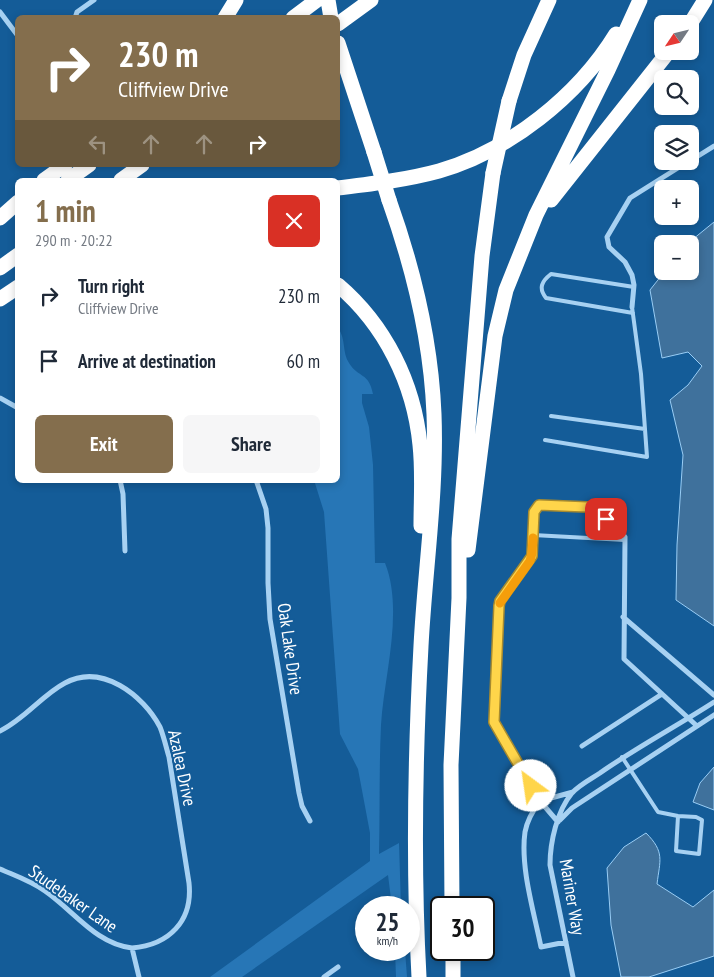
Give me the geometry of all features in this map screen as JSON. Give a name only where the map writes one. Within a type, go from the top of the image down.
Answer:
[{"type":"highway","points":[[226,15],[230,0]]},
{"type":"highway","points":[[227,15],[236,0]]},
{"type":"highway","points":[[297,15],[317,0]]},
{"type":"highway","points":[[328,0],[330,15]]},
{"type":"highway","points":[[340,23],[371,0]]},
{"type":"highway","points":[[452,896],[451,766],[459,598],[460,529],[482,256],[493,173],[509,101],[524,55],[549,0]]},
{"type":"highway","points":[[459,598],[469,540],[495,336],[502,305],[517,260],[536,215],[608,70],[638,0]]},
{"type":"highway","points":[[340,188],[409,177],[439,170],[464,162],[502,143],[545,113],[579,82],[612,42],[638,0]]},
{"type":"highway","points":[[696,15],[705,0]]},
{"type":"highway","points":[[340,50],[403,240],[419,297],[428,347],[433,392],[433,488],[421,644],[416,750],[415,833],[419,977]]},
{"type":"highway","points":[[517,260],[548,205],[563,183],[662,60]]},
{"type":"highway","points":[[47,178],[62,167]]},
{"type":"highway","points":[[71,178],[85,167]]},
{"type":"highway","points":[[124,178],[139,167]]},
{"type":"highway","points":[[0,218],[15,205]]},
{"type":"highway","points":[[0,229],[15,218]]},
{"type":"highway","points":[[0,268],[15,257]]},
{"type":"highway","points":[[340,287],[361,307],[381,332],[390,347],[405,382],[417,423],[422,467],[421,644]]},
{"type":"highway","points":[[0,299],[15,289]]},
{"type":"highway","points":[[453,961],[454,977]]},
{"type":"street","points":[[76,15],[77,12],[94,0]]},
{"type":"street","points":[[0,12],[15,32]]},
{"type":"street","points":[[699,155],[714,146]]},
{"type":"street","points":[[632,310],[634,279],[625,262],[610,249],[607,244],[607,237],[630,198],[675,170]]},
{"type":"street","points":[[0,398],[15,406]]},
{"type":"street","points":[[121,483],[123,497],[125,551]]},
{"type":"street","name":"Oak Lake Drive","points":[[257,483],[262,493],[267,517],[271,623],[299,793],[304,811],[310,821]]},
{"type":"street","points":[[697,726],[624,660],[625,537],[620,529],[593,509],[587,507],[539,505],[534,512],[530,561],[500,601],[493,716],[495,726],[540,801],[558,822],[572,808],[714,715]]},
{"type":"street","points":[[623,617],[714,695]]},
{"type":"street","name":"Azalea Drive","points":[[0,731],[11,725],[62,684],[76,678],[88,676],[100,677],[115,682],[138,700],[159,725],[169,757],[189,883],[189,900],[183,919],[170,934],[152,944],[132,948]]},
{"type":"street","points":[[582,746],[662,694]]},
{"type":"street","points":[[566,942],[541,947],[526,869],[525,832],[533,812],[540,801],[573,792],[622,757],[714,702]]},
{"type":"street","name":"Mariner Way","points":[[573,792],[558,822],[551,845],[550,865],[573,977]]},
{"type":"street","name":"Studebaker Lane","points":[[0,869],[23,878],[44,890],[103,939],[117,946],[132,948],[139,977]]},
{"type":"street","points":[[324,977],[338,967]]},
{"type":"lane","points":[[545,440],[647,457],[641,374],[632,310],[546,298],[542,294],[541,286],[543,281],[551,274],[634,287]]},
{"type":"lane","points":[[551,416],[645,429]]},
{"type":"lane","points":[[533,535],[625,540]]},
{"type":"lane","points":[[622,757],[658,812],[696,817],[702,820],[699,854],[676,850],[678,816]]},
{"type":"shaded area","points":[[714,222],[714,626],[676,600],[677,545],[683,455],[670,400],[688,385],[702,366],[688,352],[662,358],[650,290],[658,280],[699,280],[698,235]]},
{"type":"shaded area","points":[[340,332],[347,359],[352,368],[369,382],[373,394],[362,394],[362,403],[369,427],[373,465],[375,563],[385,563],[393,602],[391,643],[381,725],[379,854],[399,843],[401,896],[391,896],[388,875],[358,896],[355,896],[355,898],[242,977],[210,977],[370,861],[370,833],[358,769],[340,734],[324,512],[315,483],[340,483]]},
{"type":"shaded area","points":[[714,767],[714,810],[693,802],[700,783]]},
{"type":"shaded area","points":[[646,833],[659,851],[660,862],[657,884],[693,907],[714,890],[714,956],[649,977],[621,977],[611,925],[607,868],[624,847]]},
{"type":"shaded area","points":[[395,961],[406,961],[407,977],[396,977]]},
{"type":"slow traffic","points":[[500,603],[530,561],[533,538]]},
{"type":"route","points":[[531,786],[494,722],[500,601],[530,561],[532,556],[534,512],[539,505],[587,507],[593,509],[606,519]]}]
